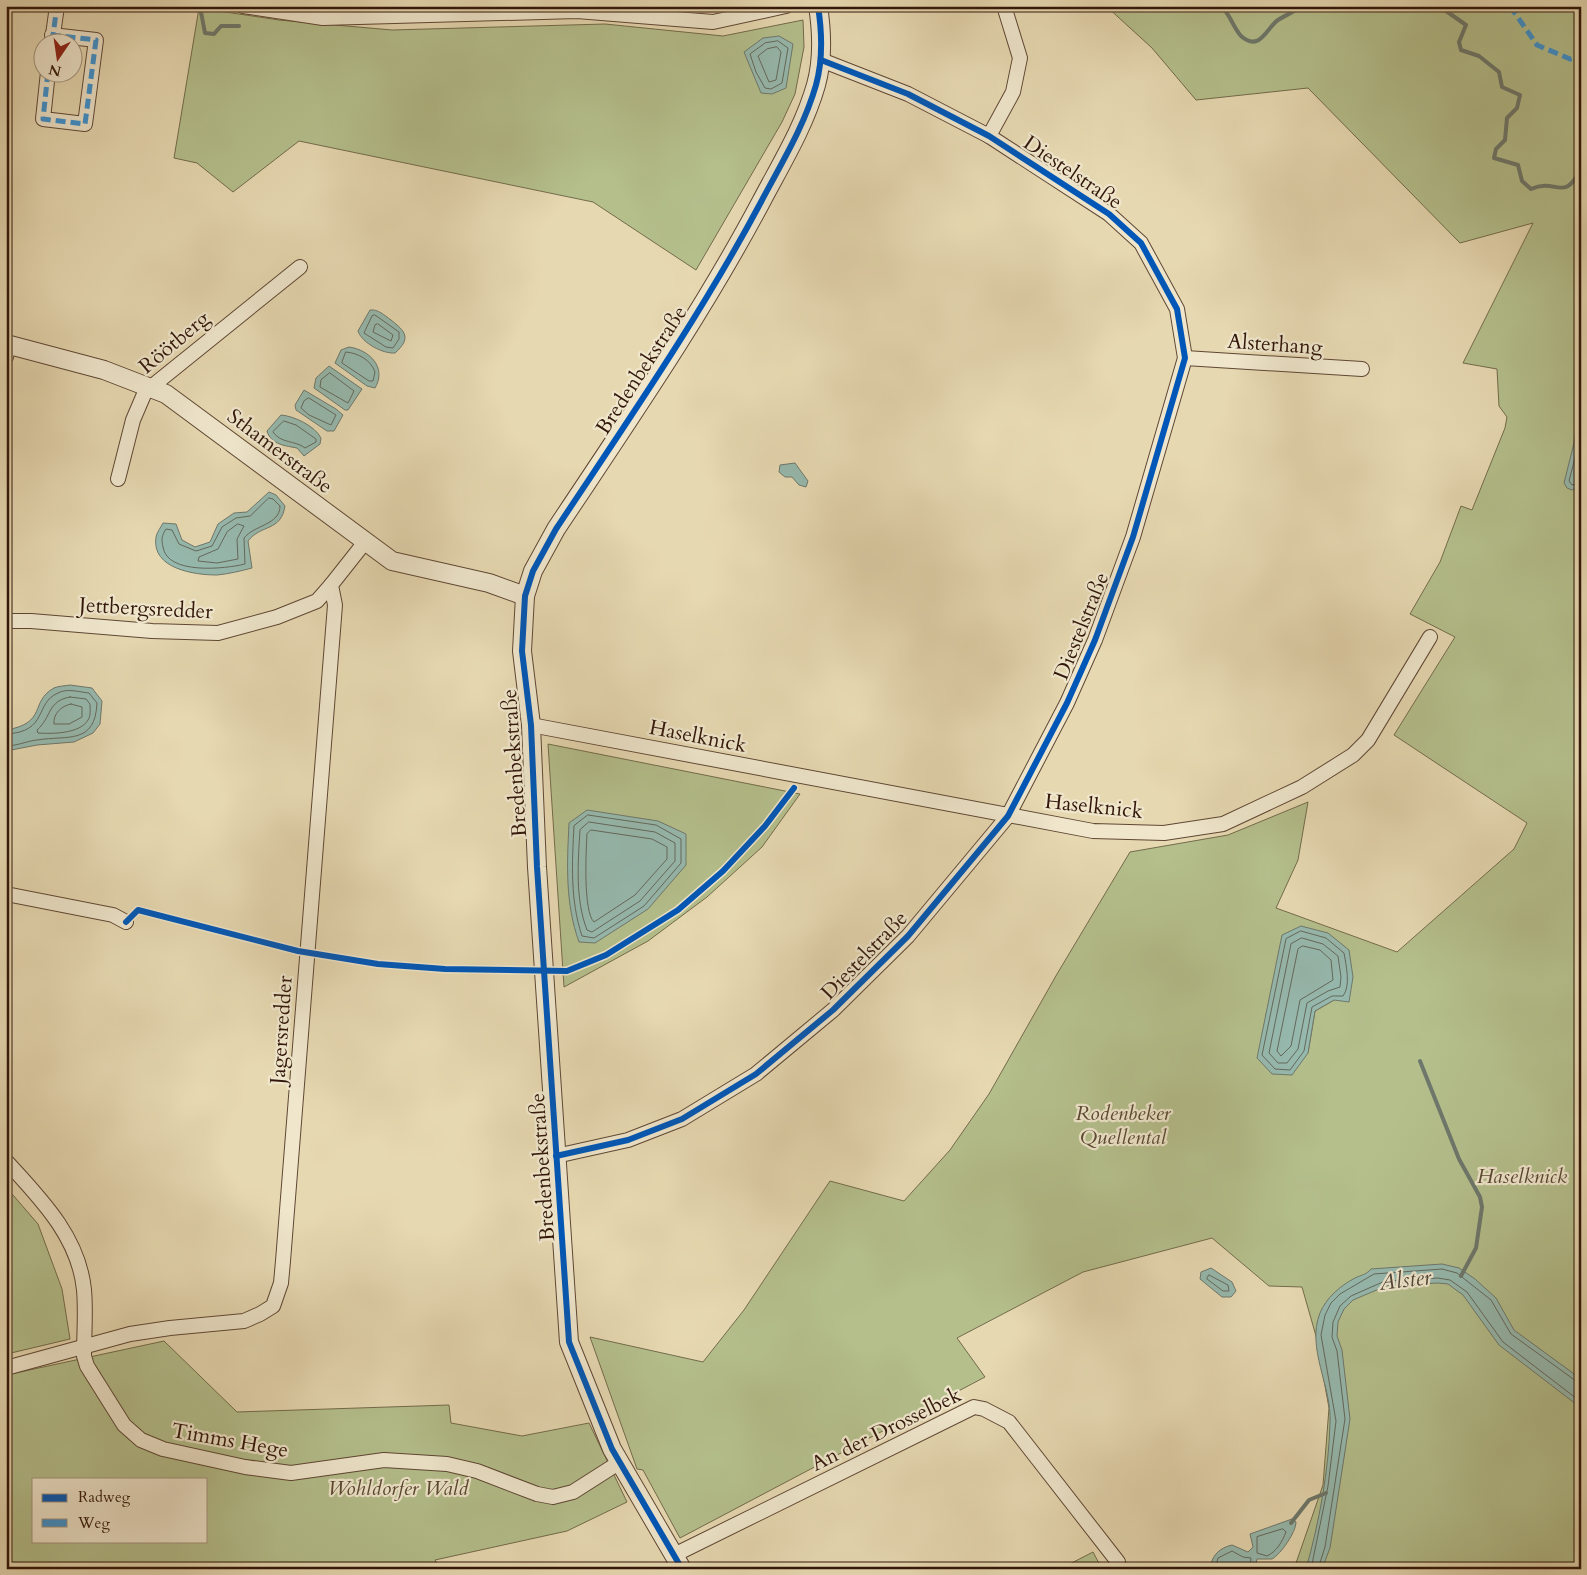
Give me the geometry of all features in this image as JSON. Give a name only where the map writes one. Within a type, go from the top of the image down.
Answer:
[{"type":"street","points":[[53,32],[57,6]]},
{"type":"street","points":[[243,6],[323,18],[577,11],[713,22],[786,6]]},
{"type":"street","name":"Bredenbekstraße","points":[[678,1562],[620,1462],[569,1342],[546,972],[537,867],[531,725],[522,650],[525,596],[533,572],[556,529],[730,260],[802,124],[816,84],[821,60],[821,25],[818,6]]},
{"type":"street","points":[[989,136],[1013,92],[1020,58],[1004,6]]},
{"type":"street","points":[[47,82],[43,118],[85,124],[96,40],[82,39]]},
{"type":"street","name":"Diestelstraße","points":[[556,1156],[628,1140],[682,1119],[756,1074],[833,1010],[908,936],[1008,816],[1066,703],[1095,640],[1133,537],[1185,358],[1177,309],[1141,243],[1109,214],[989,136],[908,94],[821,60]]},
{"type":"street","name":"Röötberg","points":[[118,479],[133,420],[141,399],[151,386],[300,267]]},
{"type":"street","name":"Sthamerstraße","points":[[7,349],[104,370],[151,386],[178,402],[365,542],[398,564],[489,583],[525,596]]},
{"type":"street","name":"Alsterhang","points":[[1185,358],[1362,369]]},
{"type":"street","points":[[331,585],[365,542]]},
{"type":"street","name":"Jettbergsredder","points":[[6,621],[31,621],[152,631],[218,633],[277,617],[317,601],[331,585]]},
{"type":"street","name":"Jagersredder","points":[[6,1368],[130,1334],[244,1321],[273,1306],[281,1283],[335,605],[331,585]]},
{"type":"street","name":"Haselknick","points":[[531,725],[1093,831],[1164,833],[1223,824],[1302,787],[1353,755],[1368,740],[1386,714],[1430,637]]},
{"type":"street","points":[[6,894],[113,915],[126,922]]},
{"type":"street","name":"Timms Hege","points":[[6,1161],[48,1209],[69,1239],[84,1289],[84,1356],[92,1375],[132,1434],[151,1445],[179,1453],[291,1473],[384,1460],[447,1464],[477,1471],[537,1494],[553,1497],[573,1492],[620,1462]]},
{"type":"street","name":"An der Drosselbek","points":[[678,1562],[974,1407],[984,1409],[1009,1422],[1118,1562]]},
{"type":"green space","name":"Rodenbeker Quellental","points":[[1106,6],[1581,6],[1581,1379],[1540,1351],[1581,1408],[1581,1569],[1294,1569],[1323,1485],[1329,1408],[1316,1336],[1302,1287],[1269,1286],[1212,1238],[1083,1272],[957,1338],[985,1377],[680,1538],[643,1470],[637,1469],[590,1337],[703,1362],[744,1310],[830,1181],[904,1201],[950,1150],[989,1094],[1057,974],[1130,852],[1228,835],[1308,802],[1298,860],[1276,908],[1397,952],[1514,849],[1527,823],[1394,735],[1455,637],[1410,614],[1440,562],[1461,506],[1472,510],[1505,428],[1507,417],[1499,406],[1497,369],[1463,363],[1533,223],[1460,243],[1308,88],[1196,100],[1152,48]],"holes":[[[1353,977],[1334,1000],[1315,1011],[1308,1053],[1265,1015]]]},
{"type":"green space","points":[[199,8],[279,20],[392,30],[605,24],[723,36],[803,20],[804,47],[795,94],[782,122],[696,270],[593,202],[299,141],[233,192],[197,163],[174,158]]},
{"type":"green space","points":[[548,744],[800,794],[762,847],[707,897],[648,941],[564,987]]},
{"type":"green space","points":[[6,1187],[38,1224],[62,1289],[70,1339],[11,1353],[6,1321]]},
{"type":"green space","name":"Wohldorfer Wald","points":[[164,1341],[237,1412],[449,1405],[451,1423],[522,1436],[589,1423],[627,1502],[567,1531],[435,1560],[440,1569],[6,1569],[6,1375]]},
{"type":"green space","points":[[1093,1552],[1102,1569],[1060,1569]]},
{"type":"water","points":[[779,36],[793,44],[786,88],[772,94],[761,93],[744,52],[763,38]]},
{"type":"water","points":[[370,310],[376,310],[383,314],[403,331],[405,335],[404,343],[395,353],[385,352],[374,347],[360,335],[358,331]]},
{"type":"water","points":[[349,347],[370,356],[378,367],[378,381],[375,388],[367,386],[335,363],[341,350]]},
{"type":"water","points":[[329,366],[362,389],[348,410],[345,410],[314,388],[316,378]]},
{"type":"water","points":[[304,390],[343,415],[334,431],[327,431],[296,410],[295,405]]},
{"type":"water","points":[[1581,399],[1581,486],[1572,490],[1567,488],[1564,483],[1574,443]]},
{"type":"water","points":[[281,415],[298,420],[314,429],[321,438],[320,444],[304,456],[297,448],[276,442],[269,436],[267,431]]},
{"type":"water","points":[[795,463],[808,481],[806,487],[799,485],[792,477],[785,477],[779,472],[780,465]]},
{"type":"water","points":[[269,492],[276,495],[285,506],[283,514],[275,524],[259,532],[248,541],[252,568],[217,575],[197,574],[176,568],[160,556],[156,548],[156,537],[163,523],[176,524],[182,540],[195,547],[210,542],[218,524],[234,513],[247,512]]},
{"type":"water","points":[[70,685],[92,688],[102,701],[100,724],[93,733],[74,742],[37,745],[6,751],[6,730],[19,727],[28,722],[33,717],[42,699],[54,688]]},
{"type":"water","points":[[587,810],[658,821],[686,834],[686,865],[648,909],[595,943],[579,942],[571,913],[568,883],[569,823]]},
{"type":"water","points":[[1301,926],[1328,933],[1349,950],[1353,977],[1349,1002],[1334,1000],[1315,1011],[1308,1053],[1292,1075],[1272,1074],[1257,1058],[1282,935]]},
{"type":"water","name":"Alster","points":[[1442,1264],[1459,1268],[1475,1279],[1496,1298],[1514,1330],[1581,1379],[1581,1408],[1499,1345],[1463,1295],[1448,1284],[1386,1286],[1353,1300],[1344,1309],[1338,1322],[1337,1336],[1342,1350],[1350,1419],[1330,1548],[1322,1569],[1306,1569],[1315,1533],[1328,1459],[1330,1409],[1316,1340],[1316,1326],[1320,1313],[1326,1302],[1339,1289],[1371,1269]]},
{"type":"water","points":[[1211,1268],[1232,1282],[1236,1291],[1231,1297],[1222,1297],[1200,1279],[1201,1272]]},
{"type":"water","points":[[1292,1519],[1296,1522],[1295,1526],[1284,1548],[1272,1559],[1257,1559],[1255,1569],[1206,1569],[1210,1567],[1215,1555],[1224,1548],[1232,1545],[1248,1552],[1253,1547],[1250,1534]]},
{"type":"waterway","points":[[1221,6],[1241,36],[1253,42],[1262,37],[1278,20],[1302,6]]},
{"type":"waterway","points":[[1439,6],[1466,25],[1459,42],[1461,50],[1479,56],[1499,72],[1502,87],[1520,95],[1517,108],[1507,118],[1505,140],[1496,149],[1494,158],[1518,165],[1522,181],[1531,189],[1540,186],[1564,188],[1575,179],[1581,169]]},
{"type":"waterway","points":[[201,12],[205,33],[214,34],[221,26],[239,26]]},
{"type":"waterway","points":[[1420,1061],[1459,1159],[1480,1197],[1482,1207],[1476,1248],[1461,1276]]},
{"type":"waterway","points":[[1291,1523],[1309,1500],[1326,1493]]},
{"type":"marked path","points":[[53,32],[57,6]]},
{"type":"marked path","points":[[1510,6],[1537,45],[1570,59],[1581,56]]},
{"type":"marked path","points":[[47,82],[43,119],[85,124],[96,40],[82,38]]},
{"type":"cycle path","points":[[682,1569],[612,1449],[569,1342],[537,867],[531,725],[522,651],[525,596],[533,571],[556,529],[714,286],[792,145],[811,101],[820,66],[821,46],[818,6]]},
{"type":"cycle path","points":[[556,1156],[628,1140],[682,1119],[756,1074],[833,1010],[908,936],[1008,816],[1067,703],[1095,640],[1133,537],[1185,358],[1177,309],[1141,243],[1109,214],[989,136],[908,94],[821,60]]},
{"type":"cycle path","points":[[126,922],[138,910],[298,951],[378,964],[445,969],[567,971],[606,955],[678,910],[723,871],[765,826],[794,788]]}]
